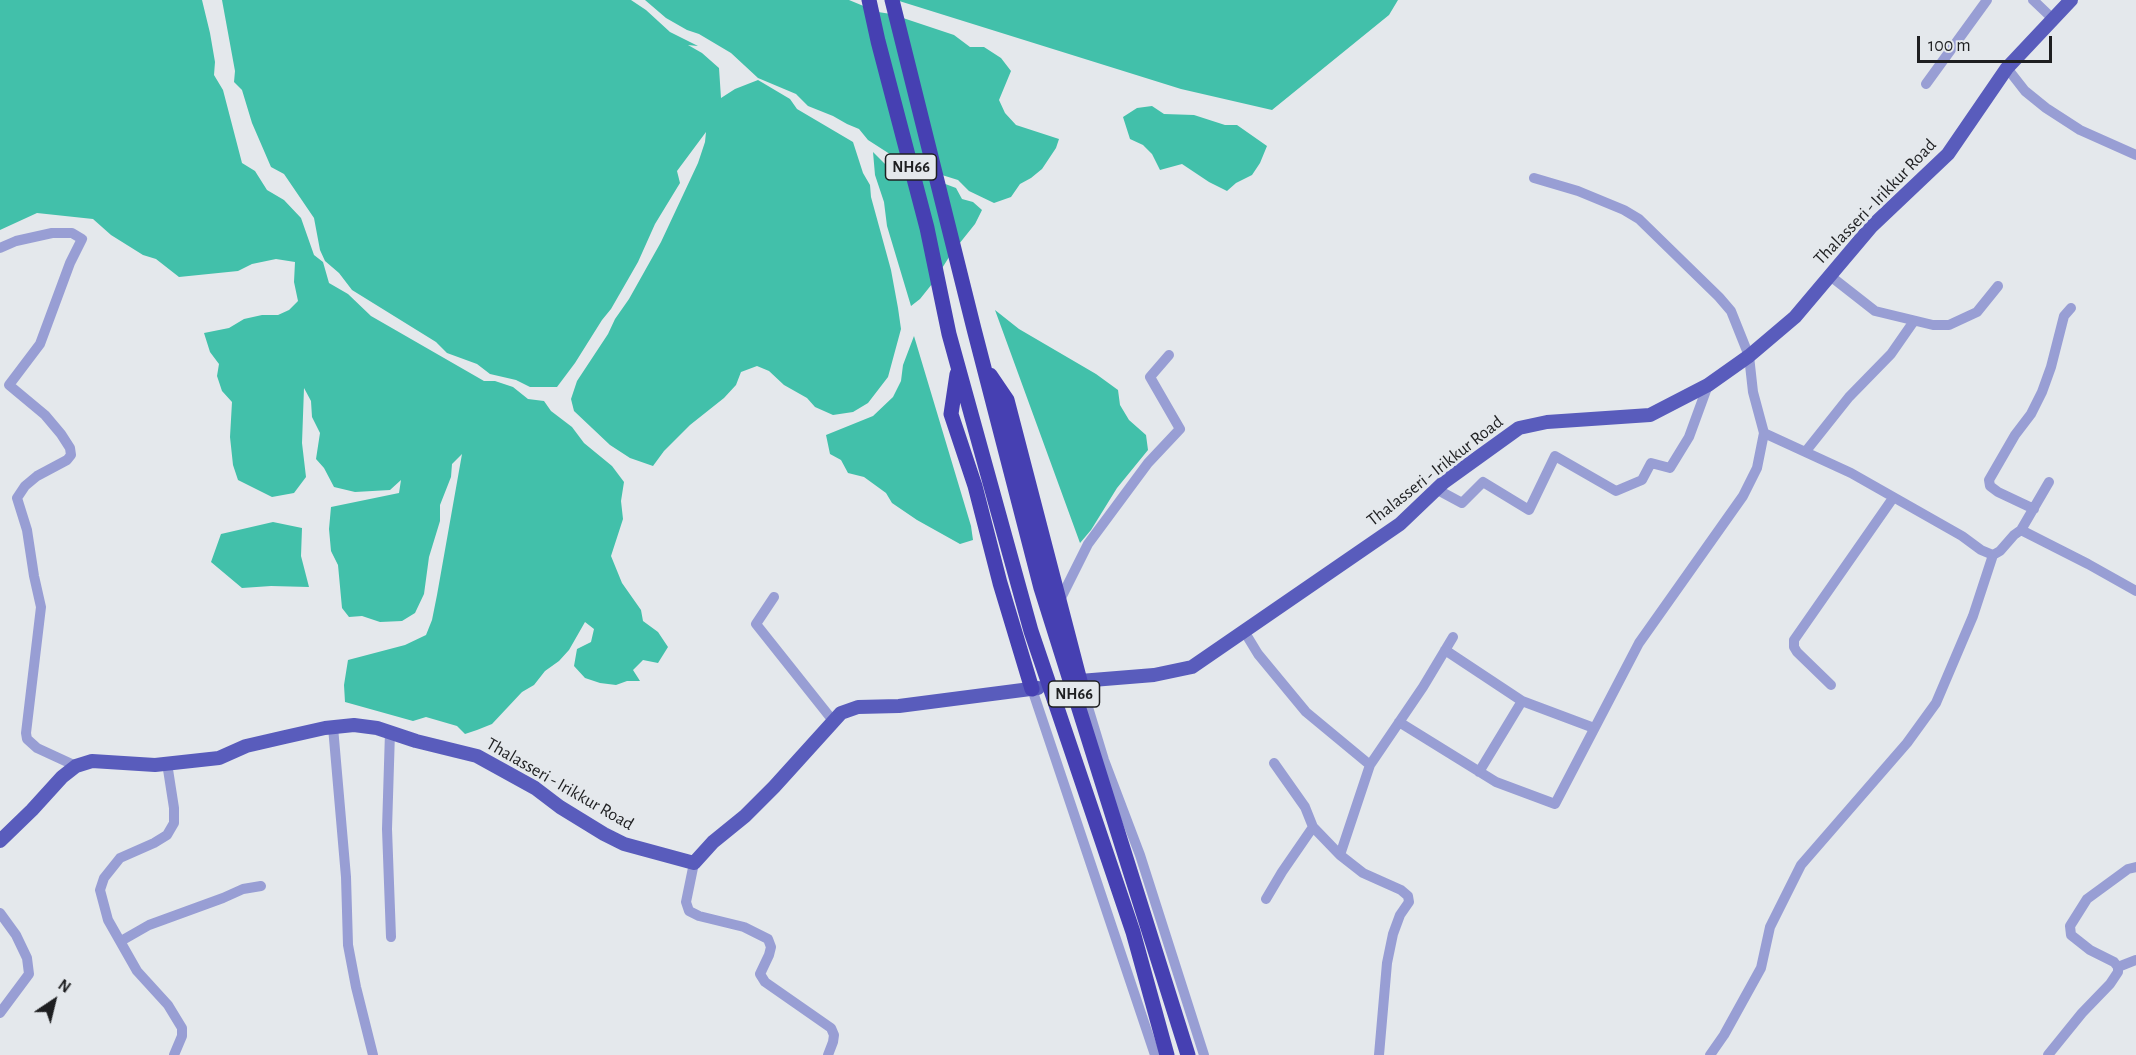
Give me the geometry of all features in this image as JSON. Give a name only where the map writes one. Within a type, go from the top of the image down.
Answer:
[{"type":"highway","name":"NH66","points":[[869,0],[927,228],[949,334],[1031,631],[1133,932],[1167,1055]]},
{"type":"highway","name":"NH66","points":[[892,0],[983,365],[1053,629],[1188,1055]]},
{"type":"highway","points":[[983,365],[1007,400],[1080,681]]},
{"type":"highway","points":[[958,368],[951,414],[975,486],[1000,583],[1035,689]]},
{"type":"main road","name":"Thalasseri - Irikkur Road","points":[[1080,681],[1154,675],[1192,667],[1400,524],[1436,489],[1519,428],[1547,422],[1650,415],[1708,385],[1749,356],[1795,317],[1871,228],[1948,154],[2007,68],[2071,0]]},
{"type":"main road","points":[[694,863],[713,842],[745,816],[774,787],[841,713],[858,707],[910,705],[1035,689]]},
{"type":"main road","name":"Thalasseri - Irikkur Road","points":[[76,766],[92,761],[155,765],[219,758],[246,747],[333,727],[354,725],[377,728],[477,756],[535,788],[560,807],[624,844],[694,863]]},
{"type":"main road","points":[[0,841],[62,777],[76,766]]},
{"type":"street","points":[[1926,84],[1987,0]]},
{"type":"street","points":[[2033,0],[2053,19]]},
{"type":"street","points":[[2007,68],[2025,91],[2046,108],[2080,130],[2136,155]]},
{"type":"street","points":[[1400,722],[1496,782],[1555,804],[1639,643],[1743,496],[1757,468],[1764,433],[1753,392],[1749,356],[1731,311],[1639,219],[1624,210],[1578,191],[1534,178]]},
{"type":"street","points":[[0,248],[15,241],[51,233],[72,233],[82,239],[70,263],[40,344],[9,385],[45,415],[70,448],[71,455],[67,460],[38,476],[25,486],[17,498],[27,530],[34,576],[42,607],[27,739],[37,748],[76,766]]},
{"type":"street","points":[[1829,275],[1864,305],[1875,311],[1933,325],[1950,325],[1977,312],[1998,286]]},
{"type":"street","points":[[2034,509],[1998,492],[1990,486],[1989,480],[2015,435],[2031,414],[2042,392],[2064,316],[2071,308]]},
{"type":"street","points":[[1806,451],[1849,397],[1890,354],[1914,321]]},
{"type":"street","points":[[1060,600],[1088,544],[1148,463],[1180,429],[1150,377],[1169,355]]},
{"type":"street","points":[[1436,489],[1462,503],[1482,482],[1529,510],[1555,456],[1616,491],[1642,480],[1650,463],[1670,468],[1689,437],[1708,385]]},
{"type":"street","points":[[1764,433],[1851,473],[1993,555]]},
{"type":"street","points":[[1710,1055],[1724,1035],[1761,968],[1770,927],[1802,865],[1907,743],[1936,703],[1973,616],[1993,555],[2021,530],[2049,482]]},
{"type":"street","points":[[1831,685],[1797,652],[1794,640],[1893,498]]},
{"type":"street","points":[[2021,530],[2136,591]]},
{"type":"street","points":[[774,597],[756,624],[834,722]]},
{"type":"street","points":[[1244,631],[1258,654],[1306,712],[1370,765]]},
{"type":"street","points":[[1340,855],[1370,765],[1453,637]]},
{"type":"street","points":[[1445,650],[1522,701],[1594,729]]},
{"type":"street","points":[[1080,681],[1104,760],[1140,855],[1204,1055]]},
{"type":"street","points":[[1035,689],[1044,730],[1078,821],[1155,1055]]},
{"type":"street","points":[[1479,772],[1522,701]]},
{"type":"street","points":[[333,727],[346,877],[348,945],[373,1055]]},
{"type":"street","points":[[390,732],[387,829],[391,937]]},
{"type":"street","points":[[167,763],[174,823],[167,835],[120,858],[104,878],[100,890],[108,920],[137,971],[168,1005],[182,1028],[182,1036],[174,1055]]},
{"type":"street","points":[[1274,763],[1305,807],[1314,827],[1340,855],[1363,873],[1401,890],[1408,896],[1409,902],[1400,915],[1393,934],[1387,963],[1379,1055]]},
{"type":"street","points":[[1266,899],[1314,827]]},
{"type":"street","points":[[694,863],[686,902],[690,911],[699,916],[744,927],[768,939],[771,947],[760,974],[765,982],[831,1028],[834,1035],[828,1055]]},
{"type":"street","points":[[2048,1055],[2118,972],[2118,967],[2114,962],[2090,950],[2071,935],[2070,926],[2087,899],[2128,869],[2136,867]]},
{"type":"street","points":[[121,941],[149,925],[243,889],[261,886]]},
{"type":"street","points":[[0,913],[16,935],[27,958],[29,974],[0,1013]]},
{"type":"street","points":[[2118,967],[2136,960]]},
{"type":"shaded area","points":[[0,0],[202,0],[215,62],[214,75],[223,90],[242,163],[255,171],[267,190],[284,200],[301,218],[314,255],[323,262],[329,283],[348,294],[371,316],[484,381],[495,381],[513,387],[528,399],[544,401],[551,411],[572,427],[584,443],[612,466],[624,482],[621,501],[623,519],[611,556],[622,583],[641,610],[643,621],[658,632],[668,647],[658,663],[643,660],[633,670],[640,681],[627,681],[616,685],[585,678],[574,666],[577,649],[591,642],[594,629],[585,622],[569,650],[545,671],[534,685],[522,692],[492,724],[465,734],[457,726],[426,717],[413,721],[345,702],[344,685],[348,660],[405,645],[426,635],[432,620],[437,595],[462,454],[452,464],[451,477],[440,505],[440,521],[429,557],[424,594],[415,613],[402,621],[380,622],[362,616],[349,617],[342,608],[338,565],[331,551],[329,529],[331,507],[399,493],[401,480],[390,490],[355,492],[334,487],[324,468],[316,459],[320,433],[312,417],[311,401],[304,388],[302,443],[306,477],[294,493],[272,497],[238,480],[233,465],[230,437],[232,402],[222,391],[217,376],[219,364],[210,352],[204,333],[229,328],[244,319],[262,315],[278,315],[289,310],[298,301],[294,282],[295,262],[276,259],[252,264],[238,271],[179,277],[156,259],[143,255],[111,235],[93,219],[37,213],[0,230]]},
{"type":"shaded area","points":[[222,0],[631,0],[670,32],[698,46],[688,45],[702,53],[719,68],[721,98],[735,89],[758,80],[790,99],[797,109],[853,142],[863,173],[870,185],[898,308],[901,329],[888,377],[868,403],[853,412],[833,415],[815,407],[807,398],[784,385],[769,371],[757,366],[741,372],[736,385],[724,398],[690,425],[664,451],[653,466],[630,458],[610,445],[574,411],[571,399],[577,381],[608,334],[661,242],[698,163],[706,132],[677,171],[680,183],[655,224],[638,262],[611,309],[575,363],[557,387],[530,387],[516,380],[490,374],[477,364],[447,353],[436,342],[352,290],[339,273],[325,261],[320,250],[314,218],[284,174],[271,167],[252,123],[242,90],[234,82],[235,71]]},
{"type":"shaded area","points":[[645,0],[849,0],[878,12],[891,14],[954,35],[970,47],[984,47],[1001,58],[1011,71],[999,100],[1005,113],[1016,125],[1059,139],[1056,148],[1042,169],[1020,184],[1011,197],[994,203],[969,191],[958,180],[926,170],[916,173],[956,188],[962,199],[973,202],[982,210],[975,224],[951,254],[932,284],[911,306],[887,226],[884,202],[875,175],[873,152],[890,169],[896,158],[868,140],[859,129],[808,106],[796,94],[758,78],[731,53],[666,18]]},
{"type":"shaded area","points":[[896,0],[1398,0],[1389,15],[1272,110],[1181,89]]},
{"type":"shaded area","points":[[1152,106],[1164,114],[1194,115],[1225,125],[1237,125],[1267,146],[1260,163],[1252,175],[1236,183],[1227,191],[1182,164],[1160,170],[1152,154],[1143,145],[1130,139],[1123,117],[1137,108]]},
{"type":"shaded area","points":[[995,310],[1019,329],[1096,374],[1118,390],[1120,405],[1129,420],[1146,435],[1148,450],[1117,488],[1091,530],[1080,543]]},
{"type":"shaded area","points":[[914,336],[971,526],[973,540],[960,544],[892,503],[886,493],[864,477],[848,473],[841,460],[830,454],[826,435],[873,416],[893,397],[901,381],[903,365]]},
{"type":"shaded area","points":[[273,522],[302,528],[301,556],[309,587],[242,588],[211,562],[221,534]]}]
